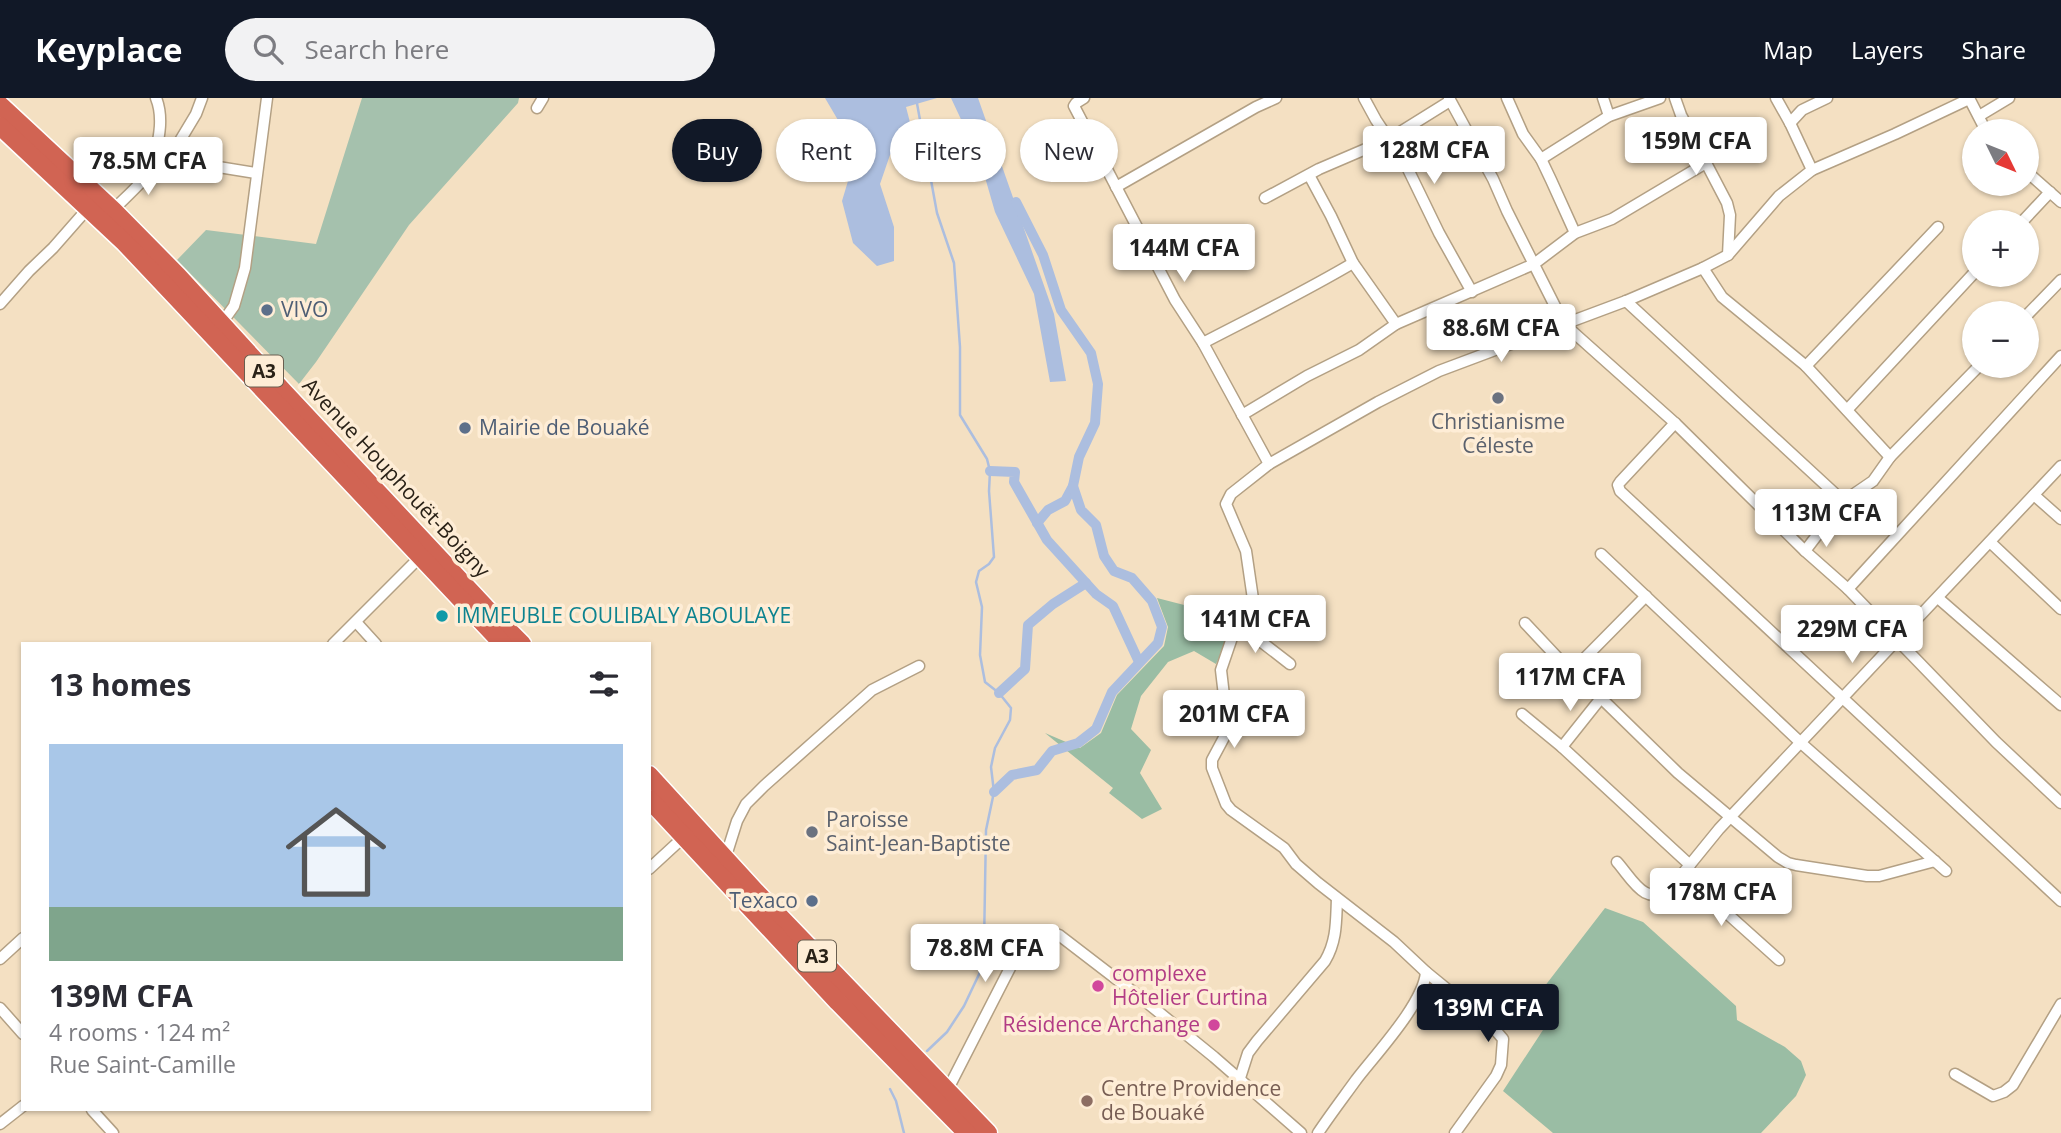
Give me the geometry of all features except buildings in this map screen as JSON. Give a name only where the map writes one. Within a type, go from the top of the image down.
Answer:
[{"type":"highway","name":"Avenue Houphouët-Boigny","points":[[0,105],[113,210],[178,276],[216,329],[501,642]]},
{"type":"highway","name":"Avenue Houphouët-Boigny","points":[[0,126],[216,329],[520,642]]},
{"type":"highway","name":"A3","points":[[651,778],[689,832],[838,1002],[967,1133]]},
{"type":"highway","name":"A3","points":[[651,801],[725,859],[988,1133]]},
{"type":"street","points":[[153,167],[160,128],[160,112],[156,98]]},
{"type":"street","points":[[169,159],[197,114],[202,98]]},
{"type":"street","points":[[216,329],[234,306],[245,268],[267,98]]},
{"type":"street","points":[[537,108],[543,98]]},
{"type":"street","points":[[1084,98],[1074,106],[1175,300],[1203,343],[1269,464]]},
{"type":"street","points":[[1116,187],[1276,98]]},
{"type":"street","points":[[1364,98],[1406,165],[1472,292]]},
{"type":"street","points":[[1507,98],[1523,134],[1541,159],[1575,233]]},
{"type":"street","points":[[1603,98],[1609,116]]},
{"type":"street","points":[[1541,159],[1609,116],[1660,98]]},
{"type":"street","points":[[1675,98],[1727,203],[1730,215],[1728,255]]},
{"type":"street","points":[[1776,98],[1812,170]]},
{"type":"street","points":[[1790,123],[1802,110],[1827,98]]},
{"type":"street","points":[[1455,1133],[1496,1076],[1501,1065],[1503,1039],[1492,1025],[1426,972],[1394,942],[1296,864],[1284,848],[1231,810],[1217,780],[1212,760],[1229,724],[1221,670],[1237,623],[1253,599],[1246,551],[1226,504],[1231,494],[1269,464],[1438,371],[1626,301],[1728,255],[1779,195],[1812,170],[1969,98],[1980,119]]},
{"type":"street","points":[[1979,116],[2009,98]]},
{"type":"street","points":[[1265,198],[1320,169],[1389,139],[1449,100],[1493,178],[1564,324],[1675,423],[1805,551],[1848,589],[1996,742],[2061,803]]},
{"type":"street","points":[[113,210],[162,160],[256,173]]},
{"type":"street","points":[[1242,415],[1307,376],[1359,350],[1396,324],[1534,264],[1575,233],[1612,219],[1706,163]]},
{"type":"street","points":[[1309,176],[1353,263],[1396,324]]},
{"type":"street","points":[[2039,182],[2061,202]]},
{"type":"street","points":[[2033,210],[2050,192]]},
{"type":"street","points":[[0,304],[89,207]]},
{"type":"street","points":[[1806,366],[1938,228]]},
{"type":"street","points":[[1203,343],[1353,263]]},
{"type":"street","points":[[1703,268],[1723,297],[1806,366],[1890,457]]},
{"type":"street","points":[[2039,303],[2061,280]]},
{"type":"street","points":[[1847,410],[1962,286]]},
{"type":"street","points":[[1626,301],[1844,502]]},
{"type":"street","points":[[1848,589],[2061,356]]},
{"type":"street","points":[[1805,551],[1844,502],[1873,481],[1890,457],[1967,378]]},
{"type":"street","points":[[1675,423],[1620,482],[1618,488],[2060,899]]},
{"type":"street","points":[[1617,862],[1642,891],[1654,897],[1671,888],[1719,829],[2061,466]]},
{"type":"street","points":[[2034,495],[2061,519]]},
{"type":"street","points":[[1990,542],[2061,609]]},
{"type":"street","points":[[1601,554],[1801,743],[1946,871]]},
{"type":"street","points":[[335,642],[421,556]]},
{"type":"street","points":[[1571,671],[1646,596]]},
{"type":"street","points":[[1938,597],[2061,705]]},
{"type":"street","points":[[356,622],[374,642]]},
{"type":"street","points":[[1237,623],[1290,664]]},
{"type":"street","points":[[1525,623],[1678,773],[1788,863],[1879,876],[1935,862]]},
{"type":"street","points":[[725,859],[737,821],[746,804],[764,786],[872,690],[919,666]]},
{"type":"street","points":[[1562,747],[1601,698]]},
{"type":"street","points":[[1522,715],[1562,747],[1690,864]]},
{"type":"street","points":[[651,867],[689,832]]},
{"type":"street","points":[[1683,874],[1779,960]]},
{"type":"street","points":[[1239,1081],[1244,1062],[1252,1047],[1332,950],[1336,932],[1337,899]]},
{"type":"street","points":[[947,1091],[1012,964],[1035,939],[1048,932],[1059,935],[1146,1001],[1301,1133]]},
{"type":"street","points":[[2,955],[21,940]]},
{"type":"street","points":[[1318,1133],[1404,1020],[1424,983],[1426,972]]},
{"type":"street","points":[[1955,1074],[1993,1096],[2004,1092],[2013,1085],[2061,1004]]},
{"type":"street","points":[[0,1008],[21,1032]]},
{"type":"street","points":[[0,1124],[21,1108]]},
{"type":"street","points":[[93,1111],[113,1133]]},
{"type":"green space","points":[[362,98],[519,98],[518,103],[409,225],[299,384],[177,260],[206,230],[316,244]]},
{"type":"green space","points":[[1157,598],[1188,606],[1230,634],[1216,664],[1194,651],[1168,662],[1141,696],[1131,729],[1151,750],[1140,773],[1162,809],[1142,819],[1109,793],[1113,788],[1045,733],[1080,748],[1101,733],[1117,695],[1164,646],[1168,627]]},
{"type":"green space","points":[[1605,908],[1643,922],[1736,1006],[1737,1020],[1785,1047],[1801,1061],[1806,1075],[1796,1096],[1761,1133],[1553,1133],[1503,1091],[1558,1007],[1541,991]]},
{"type":"water","points":[[825,98],[937,98],[906,107],[909,119],[890,119],[890,155],[880,184],[894,227],[894,261],[877,266],[853,243],[842,201],[848,182],[876,182],[876,119],[837,119]]},
{"type":"water","points":[[951,98],[978,98],[985,119],[961,119]]},
{"type":"water","points":[[1006,178],[1054,314],[1066,381],[1050,382],[1034,294],[995,212],[986,182],[1006,182]]},
{"type":"waterway","points":[[916,98],[937,213],[954,263],[960,347],[960,415],[987,459],[990,471],[994,557],[979,571],[976,582],[982,607],[980,655],[985,682],[999,693],[1011,708],[1010,720],[995,748],[991,767],[994,792],[986,830],[982,968],[964,1006],[947,1032],[927,1051]]},
{"type":"waterway","points":[[1016,202],[1043,255],[1061,310],[1091,353],[1098,384],[1095,423],[1079,457],[1073,486],[1065,501],[1048,510],[1037,523]]},
{"type":"waterway","points":[[990,471],[1015,472],[1014,482],[1047,540],[1096,594],[1113,606],[1139,662]]},
{"type":"waterway","points":[[994,792],[1012,775],[1037,770],[1052,751],[1078,743],[1096,729],[1112,692],[1158,643],[1162,627],[1152,601],[1132,578],[1114,571],[1104,556],[1096,525],[1081,510],[1073,486]]},
{"type":"waterway","points":[[999,693],[1025,669],[1028,625],[1053,604],[1086,583]]},
{"type":"waterway","points":[[890,1089],[904,1133]]},
{"type":"place","name":"VIVO","points":[[267,310]]},
{"type":"place","name":"Christianisme Céleste","points":[[1498,398]]},
{"type":"place","name":"Mairie de Bouaké","points":[[465,428]]},
{"type":"place","name":"IMMEUBLE COULIBALY ABOULAYE","points":[[442,616]]},
{"type":"place","name":"Paroisse Saint-Jean-Baptiste","points":[[812,832]]},
{"type":"place","name":"Texaco","points":[[812,901]]},
{"type":"place","name":"complexe Hôtelier Curtina","points":[[1098,986]]},
{"type":"place","name":"Résidence Archange","points":[[1214,1025]]},
{"type":"place","name":"Centre Providence de Bouaké","points":[[1087,1101]]}]
